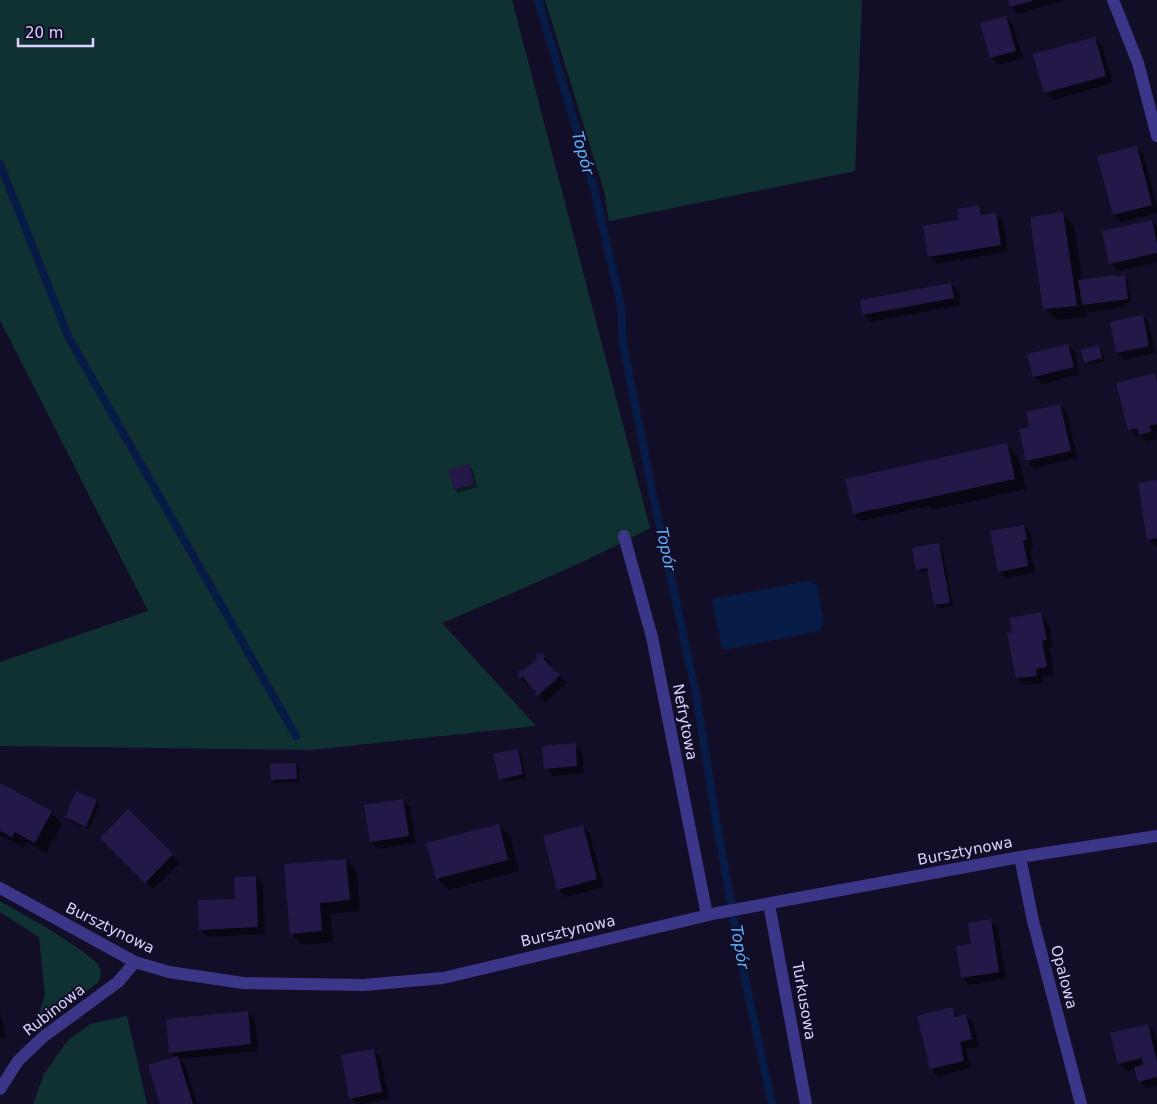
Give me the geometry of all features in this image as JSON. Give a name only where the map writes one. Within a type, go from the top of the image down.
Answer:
[{"type":"street","points":[[1113,0],[1138,64],[1157,136]]},
{"type":"street","name":"Nefrytowa","points":[[624,536],[652,637],[712,914]]},
{"type":"street","name":"Bursztynowa","points":[[0,888],[135,962],[169,972],[243,984],[364,985],[443,978],[712,914],[1020,857],[1157,836]]},
{"type":"street","name":"Opalowa","points":[[1020,857],[1033,921],[1081,1104]]},
{"type":"street","name":"Turkusowa","points":[[769,904],[806,1104]]},
{"type":"street","name":"Rubinowa","points":[[0,1089],[18,1061],[30,1049],[43,1037],[118,982],[135,962]]},
{"type":"green space","points":[[0,0],[512,0],[650,528],[573,566],[442,623],[536,726],[310,750],[0,746],[0,662],[148,611],[0,320]]},
{"type":"green space","points":[[545,0],[862,0],[855,171],[609,221],[604,191]]},
{"type":"green space","points":[[0,901],[54,932],[98,964],[101,972],[99,982],[48,1019],[43,1018],[39,1013],[45,995],[39,937],[0,912]]},
{"type":"green space","points":[[127,1016],[147,1104],[33,1104],[44,1074],[68,1040],[90,1024]]},
{"type":"water","points":[[808,581],[817,585],[824,622],[819,631],[722,649],[712,599]]},
{"type":"building","points":[[1008,0],[1032,0],[1032,1],[1010,7]]},
{"type":"building","points":[[1006,16],[1016,51],[990,58],[980,23]]},
{"type":"building","points":[[1095,37],[1106,76],[1044,93],[1033,54]]},
{"type":"building","points":[[1137,146],[1152,205],[1113,215],[1097,156]]},
{"type":"building","points":[[979,205],[981,215],[996,213],[1001,245],[928,257],[923,226],[959,220],[957,209]]},
{"type":"building","points":[[1063,212],[1077,306],[1043,309],[1030,217]]},
{"type":"building","points":[[1152,220],[1157,253],[1109,264],[1102,231]]},
{"type":"building","points":[[1115,275],[1115,277],[1125,275],[1128,299],[1082,305],[1078,280]]},
{"type":"building","points":[[951,283],[954,298],[862,315],[860,300]]},
{"type":"building","points":[[1143,315],[1149,346],[1116,353],[1110,322]]},
{"type":"building","points":[[1068,344],[1074,367],[1033,377],[1027,354]]},
{"type":"building","points":[[1099,345],[1102,358],[1084,363],[1081,350]]},
{"type":"building","points":[[1155,373],[1157,382],[1157,424],[1149,426],[1151,432],[1139,435],[1137,428],[1128,430],[1116,383]]},
{"type":"building","points":[[1060,404],[1071,451],[1026,461],[1019,429],[1029,427],[1026,412]]},
{"type":"building","points":[[1007,443],[1015,479],[853,514],[845,479]]},
{"type":"building","points":[[469,464],[474,484],[454,490],[448,470]]},
{"type":"building","points":[[1157,480],[1157,538],[1147,540],[1138,483]]},
{"type":"building","points":[[1024,525],[1027,540],[1023,540],[1028,566],[998,572],[990,531]]},
{"type":"building","points":[[939,543],[950,603],[934,605],[927,568],[916,570],[912,548]]},
{"type":"building","points":[[1041,612],[1047,640],[1042,641],[1047,667],[1036,669],[1037,676],[1016,678],[1007,633],[1012,633],[1009,618]]},
{"type":"building","points":[[539,653],[541,655],[543,653],[545,656],[543,658],[560,675],[537,696],[534,693],[536,692],[522,676],[520,678],[518,676],[518,672],[523,671],[538,658],[535,656]]},
{"type":"building","points":[[576,743],[577,766],[544,769],[542,746]]},
{"type":"building","points":[[518,749],[523,774],[499,780],[493,754]]},
{"type":"building","points":[[296,763],[297,779],[271,780],[270,764]]},
{"type":"building","points":[[0,783],[52,811],[35,843],[15,832],[12,837],[0,831]]},
{"type":"building","points":[[76,791],[97,800],[86,827],[65,817]]},
{"type":"building","points":[[403,799],[409,836],[370,842],[364,805]]},
{"type":"building","points":[[128,809],[173,854],[145,883],[100,838]]},
{"type":"building","points":[[499,824],[508,860],[436,879],[426,843]]},
{"type":"building","points":[[583,825],[597,879],[557,890],[543,836]]},
{"type":"building","points":[[346,859],[350,900],[320,903],[322,931],[290,934],[284,864]]},
{"type":"building","points":[[256,876],[258,927],[199,930],[198,900],[235,899],[234,877]]},
{"type":"building","points":[[991,919],[999,972],[961,978],[956,946],[971,944],[968,923]]},
{"type":"building","points":[[953,1007],[955,1017],[966,1014],[972,1039],[960,1042],[964,1061],[930,1069],[917,1016]]},
{"type":"building","points":[[248,1011],[251,1044],[169,1053],[166,1019]]},
{"type":"building","points":[[1148,1024],[1157,1062],[1157,1077],[1138,1082],[1134,1067],[1143,1065],[1142,1058],[1118,1064],[1110,1033]]},
{"type":"building","points":[[374,1049],[382,1092],[349,1099],[341,1055]]},
{"type":"building","points":[[178,1056],[193,1104],[160,1104],[148,1065]]},
{"type":"waterway","name":"Topór","points":[[538,0],[594,189],[621,306],[623,343],[652,491],[696,694],[742,965],[772,1104]]},
{"type":"waterway","points":[[0,164],[69,338],[296,736]]}]
